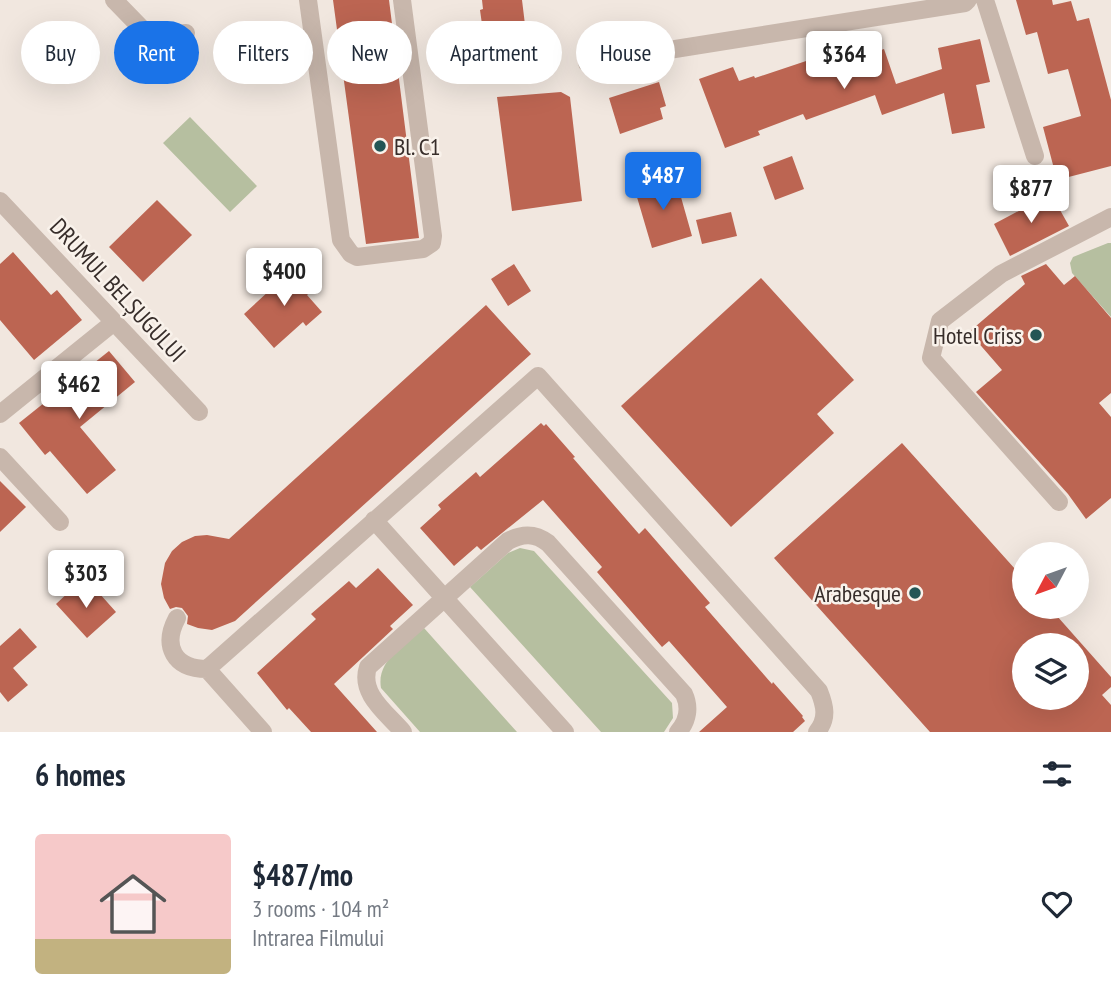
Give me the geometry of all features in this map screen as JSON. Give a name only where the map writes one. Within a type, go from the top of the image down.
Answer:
[{"type":"street","points":[[114,0],[134,21]]},
{"type":"street","points":[[309,0],[341,240],[351,254],[357,257],[423,249],[432,243],[402,0]]},
{"type":"street","points":[[675,49],[965,3],[968,0]]},
{"type":"street","points":[[985,0],[1035,156]]},
{"type":"street","name":"DRUMUL BELȘUGULUI","points":[[0,201],[199,412]]},
{"type":"street","points":[[1059,502],[931,358],[940,321],[1001,274],[1111,217]]},
{"type":"street","points":[[0,414],[114,322]]},
{"type":"street","points":[[177,618],[171,630],[170,642],[174,654],[183,664],[195,669],[207,669],[538,376],[819,691],[825,714],[817,732]]},
{"type":"street","points":[[0,457],[60,522]]},
{"type":"street","points":[[374,520],[565,732]]},
{"type":"street","points":[[403,732],[365,686],[368,667],[508,541],[527,534],[542,538],[684,694],[688,710],[678,732]]},
{"type":"street","points":[[207,669],[263,732]]},
{"type":"green space","points":[[190,117],[257,186],[230,212],[163,143]]},
{"type":"green space","points":[[1111,243],[1111,317],[1072,273],[1070,263],[1073,257]]},
{"type":"green space","points":[[520,548],[534,551],[672,703],[673,718],[664,732],[601,732],[470,587],[508,553]]},
{"type":"green space","points":[[424,628],[517,732],[420,732],[381,688],[381,678],[383,669],[394,653]]},
{"type":"building","name":"Bl. C1","points":[[333,0],[389,0],[392,21],[336,21]]},
{"type":"building","points":[[482,0],[522,0],[525,21],[482,21],[480,10],[483,9]]},
{"type":"building","points":[[1016,0],[1052,0],[1053,5],[1071,1],[1077,21],[1089,18],[1111,100],[1111,166],[1057,180],[1043,127],[1081,116],[1068,69],[1048,74],[1037,32],[1026,35]]},
{"type":"building","points":[[980,39],[990,82],[976,85],[985,128],[952,134],[944,93],[882,115],[875,95],[806,120],[803,114],[758,131],[760,135],[725,148],[699,79],[733,67],[739,81],[836,51],[841,64],[884,49],[896,84],[942,69],[938,48]]},
{"type":"building","name":"Bl. C1","points":[[344,84],[400,84],[419,238],[366,244]]},
{"type":"building","points":[[660,84],[666,106],[660,108],[663,119],[620,134],[609,98]]},
{"type":"building","points":[[561,92],[570,97],[582,201],[512,211],[497,97]]},
{"type":"building","points":[[792,156],[804,189],[775,200],[763,167]]},
{"type":"building","points":[[675,176],[692,236],[652,248],[634,187]]},
{"type":"building","points":[[1051,194],[1069,226],[1010,256],[994,224]]},
{"type":"building","points":[[157,200],[192,235],[143,282],[109,247]]},
{"type":"building","points":[[731,212],[737,236],[702,244],[696,220]]},
{"type":"building","points":[[13,252],[51,295],[57,290],[82,320],[34,360],[0,320],[0,264]]},
{"type":"building","points":[[514,264],[531,291],[508,306],[491,279]]},
{"type":"building","points":[[1046,264],[1064,285],[1075,276],[1111,318],[1111,393],[1099,403],[1111,417],[1111,498],[1086,519],[1068,494],[976,392],[1002,370],[969,332],[1025,284],[1021,276]]},
{"type":"building","points":[[296,266],[316,287],[307,295],[322,312],[306,326],[303,322],[274,348],[244,314]]},
{"type":"building","points":[[761,278],[854,380],[817,414],[834,433],[731,527],[621,406]]},
{"type":"building","points":[[486,305],[531,354],[235,621],[212,630],[198,628],[187,624],[188,616],[182,608],[170,609],[161,584],[165,563],[172,551],[195,536],[229,539]]},
{"type":"building","points":[[109,351],[135,382],[80,427],[116,470],[87,494],[50,451],[45,455],[19,423]]},
{"type":"building","points":[[541,423],[544,426],[546,424],[639,534],[645,528],[710,603],[705,607],[803,716],[805,721],[793,732],[699,732],[727,707],[669,641],[662,647],[597,572],[602,567],[543,500],[481,550],[477,546],[454,566],[420,528],[441,509],[438,505],[476,472],[480,477]]},
{"type":"building","name":"Arabesque","points":[[902,443],[1012,566],[1012,620],[1061,620],[1072,633],[1012,633],[1012,710],[1089,710],[1089,652],[1111,677],[1111,687],[1102,695],[1111,705],[1111,732],[930,732],[774,558]]},
{"type":"building","points":[[0,481],[26,507],[0,532]]},
{"type":"building","points":[[378,568],[413,605],[390,626],[393,629],[334,684],[377,732],[311,732],[289,708],[287,710],[257,673],[316,619],[311,614],[349,581],[356,588]]},
{"type":"building","points":[[91,584],[116,612],[87,638],[56,604],[72,589],[78,596]]},
{"type":"building","points":[[20,628],[37,647],[13,668],[28,685],[8,702],[0,692],[0,646]]},
{"type":"place","name":"Bl. C1","points":[[380,146]]},
{"type":"place","name":"Hotel Criss","points":[[1036,335]]},
{"type":"place","name":"Arabesque","points":[[915,593]]}]
